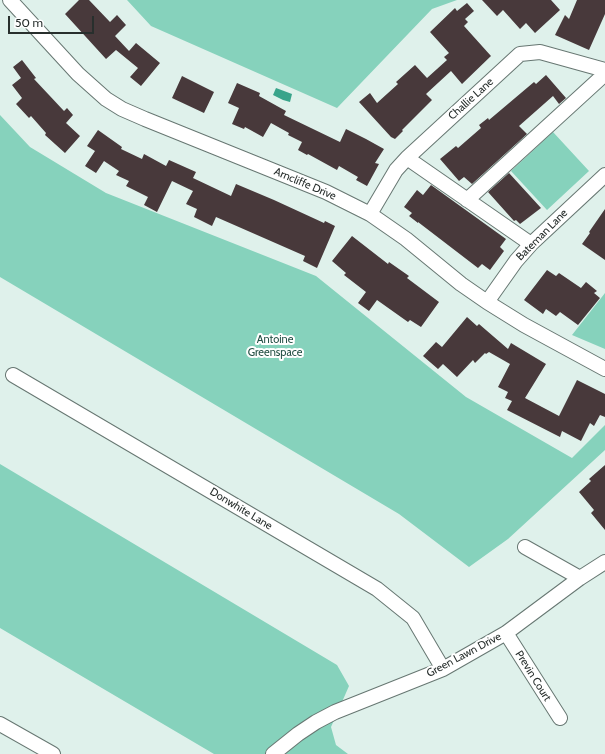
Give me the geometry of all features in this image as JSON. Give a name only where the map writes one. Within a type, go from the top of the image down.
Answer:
[{"type":"street","name":"Arncliffe Drive","points":[[10,0],[87,83],[106,99],[122,109],[326,192],[370,214],[401,235],[461,284],[487,302],[524,325],[605,369]]},
{"type":"street","name":"Challie Lane","points":[[370,214],[396,170],[407,158],[520,54],[540,52],[605,70]]},
{"type":"street","points":[[467,200],[605,74]]},
{"type":"street","points":[[407,158],[531,244]]},
{"type":"street","name":"Bateman Lane","points":[[487,302],[516,261],[531,244],[605,175]]},
{"type":"street","name":"Donwhite Lane","points":[[13,375],[377,589],[413,618],[444,669]]},
{"type":"street","points":[[525,547],[580,578]]},
{"type":"street","name":"Green Lawn Drive","points":[[273,754],[298,734],[335,712],[444,669],[506,633],[580,578],[605,562]]},
{"type":"street","name":"Previn Court","points":[[506,633],[560,718]]},
{"type":"street","points":[[0,724],[53,754]]},
{"type":"green space","points":[[127,0],[457,0],[432,9],[337,108],[151,26]]},
{"type":"green space","name":"Antoine Greenspace","points":[[0,115],[30,147],[106,193],[316,276],[466,397],[572,458],[605,425],[605,450],[508,539],[469,567],[399,514],[0,277]]},
{"type":"green space","points":[[553,132],[589,171],[547,210],[511,171]]},
{"type":"green space","points":[[605,293],[605,349],[572,335]]},
{"type":"green space","points":[[0,464],[337,665],[349,686],[331,727],[336,745],[348,754],[214,754],[0,628]]},
{"type":"shaded area","points":[[276,88],[292,94],[290,102],[273,95]]},
{"type":"building","points":[[79,0],[89,0],[110,22],[117,15],[126,25],[115,36],[129,51],[136,43],[160,63],[141,86],[130,77],[138,68],[116,50],[106,59],[65,14]]},
{"type":"building","points":[[482,0],[551,0],[560,10],[535,33],[526,23],[520,29],[503,10],[497,16]]},
{"type":"building","points":[[577,0],[605,0],[605,14],[589,50],[555,35],[565,15],[569,19]]},
{"type":"building","points":[[467,3],[474,11],[465,19],[468,22],[464,26],[491,56],[462,84],[451,71],[426,94],[432,100],[395,139],[391,137],[359,102],[370,93],[377,103],[398,84],[396,82],[415,65],[427,78],[447,60],[444,57],[449,53],[430,32],[455,8],[457,11]]},
{"type":"building","points":[[22,60],[36,78],[34,79],[64,111],[67,108],[73,115],[66,123],[80,136],[65,153],[45,135],[46,133],[31,116],[29,118],[16,104],[22,98],[12,85],[21,78],[13,67]]},
{"type":"building","points":[[546,75],[566,98],[559,104],[553,96],[519,126],[527,134],[472,184],[464,177],[459,181],[440,159],[456,146],[458,148],[481,128],[479,125],[488,118],[489,120],[534,82],[536,84]]},
{"type":"building","points":[[182,76],[214,92],[204,113],[172,98]]},
{"type":"building","points":[[237,83],[260,93],[259,96],[286,111],[284,115],[340,142],[346,129],[384,149],[375,163],[379,164],[367,186],[356,180],[358,177],[339,166],[337,170],[298,150],[302,142],[288,135],[289,133],[271,123],[263,137],[245,127],[244,129],[232,124],[239,108],[228,103]]},
{"type":"building","points":[[98,130],[122,147],[121,149],[142,159],[144,154],[166,166],[169,160],[196,172],[193,178],[231,196],[236,184],[324,223],[325,221],[335,226],[317,268],[303,261],[305,256],[216,217],[212,226],[194,217],[197,209],[186,204],[193,191],[172,181],[157,212],[144,205],[148,197],[126,186],[129,181],[116,175],[119,171],[104,161],[96,173],[85,166],[95,151],[87,146]]},
{"type":"building","points":[[509,173],[541,208],[520,224],[516,220],[514,221],[488,192]]},
{"type":"building","points":[[431,185],[506,239],[500,247],[504,251],[490,270],[482,264],[478,268],[409,216],[412,213],[404,207],[417,190],[423,195]]},
{"type":"building","points":[[605,209],[605,260],[582,244]]},
{"type":"building","points":[[352,236],[388,264],[389,262],[409,276],[407,278],[439,302],[421,327],[410,320],[408,322],[377,300],[369,311],[358,303],[366,292],[344,275],[346,273],[332,261]]},
{"type":"building","points":[[547,270],[556,276],[559,273],[581,288],[586,282],[597,291],[594,293],[600,298],[578,325],[560,312],[556,316],[546,309],[543,314],[524,300]]},
{"type":"building","points":[[467,317],[477,326],[479,324],[508,349],[511,343],[546,364],[525,398],[559,416],[577,380],[605,394],[605,417],[600,415],[594,426],[590,423],[581,441],[562,431],[560,437],[507,410],[512,401],[505,398],[508,392],[498,387],[510,364],[489,352],[486,354],[485,353],[475,363],[473,360],[457,377],[443,364],[438,369],[423,356],[436,342],[442,347]]},
{"type":"building","points":[[605,465],[605,530],[591,513],[594,510],[579,492],[591,481],[589,479]]}]
